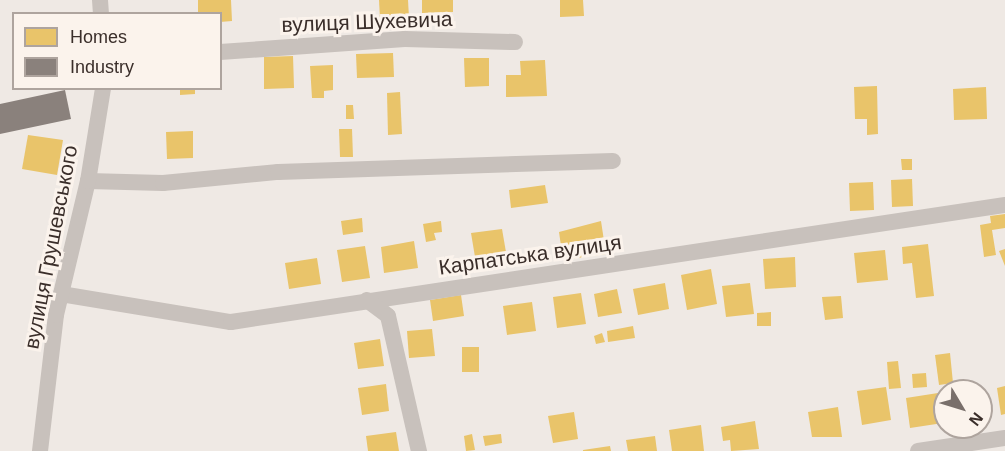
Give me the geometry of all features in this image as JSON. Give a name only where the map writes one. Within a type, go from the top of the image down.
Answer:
[{"type":"street","name":"вулиця Шухевича","points":[[222,52],[405,39],[515,42]]},
{"type":"street","name":"вулиця Грушевського","points":[[40,451],[61,294],[88,181],[103,90]]},
{"type":"street","points":[[88,181],[163,183],[278,172],[613,161]]},
{"type":"street","name":"Карпатська вулиця","points":[[61,294],[231,321],[1005,205]]},
{"type":"street","points":[[368,300],[388,316],[419,451]]},
{"type":"street","points":[[925,451],[1005,438]]},
{"type":"building: Homes","points":[[198,0],[231,0],[232,21],[222,22],[222,12],[198,12]]},
{"type":"building: Homes","points":[[379,0],[408,0],[409,18],[380,19]]},
{"type":"building: Homes","points":[[422,0],[453,0],[453,12],[422,13]]},
{"type":"building: Homes","points":[[560,0],[583,0],[584,16],[560,17]]},
{"type":"building: Homes","points":[[393,53],[394,77],[357,78],[356,54]]},
{"type":"building: Homes","points":[[293,56],[294,88],[264,89],[264,57]]},
{"type":"building: Homes","points":[[464,58],[489,58],[489,86],[465,87]]},
{"type":"building: Homes","points":[[545,60],[547,96],[506,97],[506,75],[521,75],[520,61]]},
{"type":"building: Homes","points":[[333,65],[333,90],[324,91],[324,98],[312,98],[310,66]]},
{"type":"building: Homes","points":[[877,86],[878,134],[867,135],[867,119],[855,119],[854,87]]},
{"type":"building: Homes","points":[[986,87],[987,119],[954,120],[953,89]]},
{"type":"building: Homes","points":[[180,90],[195,90],[195,94],[180,95]]},
{"type":"building: Homes","points":[[400,92],[402,134],[388,135],[387,93]]},
{"type":"building: Homes","points":[[346,105],[353,105],[354,119],[346,119]]},
{"type":"building: Homes","points":[[339,129],[352,129],[353,157],[340,157]]},
{"type":"building: Homes","points":[[193,131],[193,158],[167,159],[166,132]]},
{"type":"building: Homes","points":[[28,135],[63,140],[57,175],[22,169]]},
{"type":"building: Homes","points":[[901,159],[912,159],[912,170],[902,170]]},
{"type":"building: Homes","points":[[912,179],[913,206],[892,207],[891,180]]},
{"type":"building: Homes","points":[[873,182],[874,210],[850,211],[849,183]]},
{"type":"building: Homes","points":[[545,185],[548,203],[511,208],[509,190]]},
{"type":"building: Homes","points":[[1005,214],[1005,228],[992,230],[996,255],[984,257],[980,225],[991,223],[990,216]]},
{"type":"building: Homes","points":[[362,218],[363,232],[343,235],[341,221]]},
{"type":"building: Homes","points":[[441,221],[442,232],[434,233],[436,240],[426,242],[423,224]]},
{"type":"building: Homes","points":[[601,221],[606,254],[563,260],[559,232]]},
{"type":"building: Homes","points":[[502,229],[507,258],[476,263],[471,233]]},
{"type":"building: Homes","points":[[414,241],[418,268],[384,273],[381,247]]},
{"type":"building: Homes","points":[[928,244],[934,296],[916,298],[912,263],[903,264],[902,247]]},
{"type":"building: Homes","points":[[365,246],[370,278],[342,282],[337,250]]},
{"type":"building: Homes","points":[[1005,249],[1005,266],[999,251]]},
{"type":"building: Homes","points":[[885,250],[888,280],[857,283],[854,253]]},
{"type":"building: Homes","points":[[795,257],[796,287],[765,289],[763,259]]},
{"type":"building: Homes","points":[[317,258],[321,284],[289,289],[285,263]]},
{"type":"building: Homes","points":[[711,269],[717,304],[687,310],[681,275]]},
{"type":"building: Homes","points":[[665,283],[669,309],[638,315],[633,289]]},
{"type":"building: Homes","points":[[750,283],[754,314],[726,317],[722,286]]},
{"type":"building: Homes","points":[[617,289],[622,313],[598,317],[594,294]]},
{"type":"building: Homes","points":[[581,293],[586,324],[557,328],[553,297]]},
{"type":"building: Homes","points":[[461,295],[464,316],[433,321],[430,300]]},
{"type":"building: Homes","points":[[841,296],[843,318],[825,320],[822,297]]},
{"type":"building: Homes","points":[[532,302],[536,331],[507,335],[503,306]]},
{"type":"building: Homes","points":[[771,312],[771,326],[757,326],[757,313]]},
{"type":"building: Homes","points":[[633,326],[635,338],[608,342],[607,331]]},
{"type":"building: Homes","points":[[432,329],[435,356],[409,358],[407,331]]},
{"type":"building: Homes","points":[[602,333],[605,342],[596,344],[594,336]]},
{"type":"building: Homes","points":[[380,339],[384,366],[358,369],[354,343]]},
{"type":"building: Homes","points":[[462,347],[479,347],[479,372],[462,372]]},
{"type":"building: Homes","points":[[950,353],[953,379],[938,379],[935,355]]},
{"type":"building: Homes","points":[[898,361],[901,388],[889,389],[887,362]]},
{"type":"building: Homes","points":[[926,373],[927,387],[913,388],[912,374]]},
{"type":"building: Homes","points":[[386,384],[389,411],[362,415],[358,388]]},
{"type":"building: Homes","points":[[1005,386],[1005,414],[1001,415],[997,388]]},
{"type":"building: Homes","points":[[886,387],[891,420],[862,425],[857,391]]},
{"type":"building: Homes","points":[[933,394],[933,425],[910,428],[906,398]]},
{"type":"building: Homes","points":[[838,407],[842,437],[812,437],[808,412]]},
{"type":"building: Homes","points":[[574,412],[578,439],[553,443],[548,416]]},
{"type":"building: Homes","points":[[755,421],[759,449],[731,451],[730,440],[723,441],[721,427]]},
{"type":"building: Homes","points":[[701,425],[704,451],[672,451],[669,430]]},
{"type":"building: Homes","points":[[396,432],[399,451],[368,451],[366,436]]},
{"type":"building: Homes","points":[[472,434],[475,450],[466,451],[464,436]]},
{"type":"building: Homes","points":[[501,434],[502,443],[485,446],[483,436]]},
{"type":"building: Homes","points":[[655,436],[657,451],[628,451],[626,440]]},
{"type":"building: Homes","points":[[610,446],[611,451],[583,451],[583,450]]},
{"type":"building: Industry","points":[[65,90],[71,119],[0,134],[0,104]]}]
